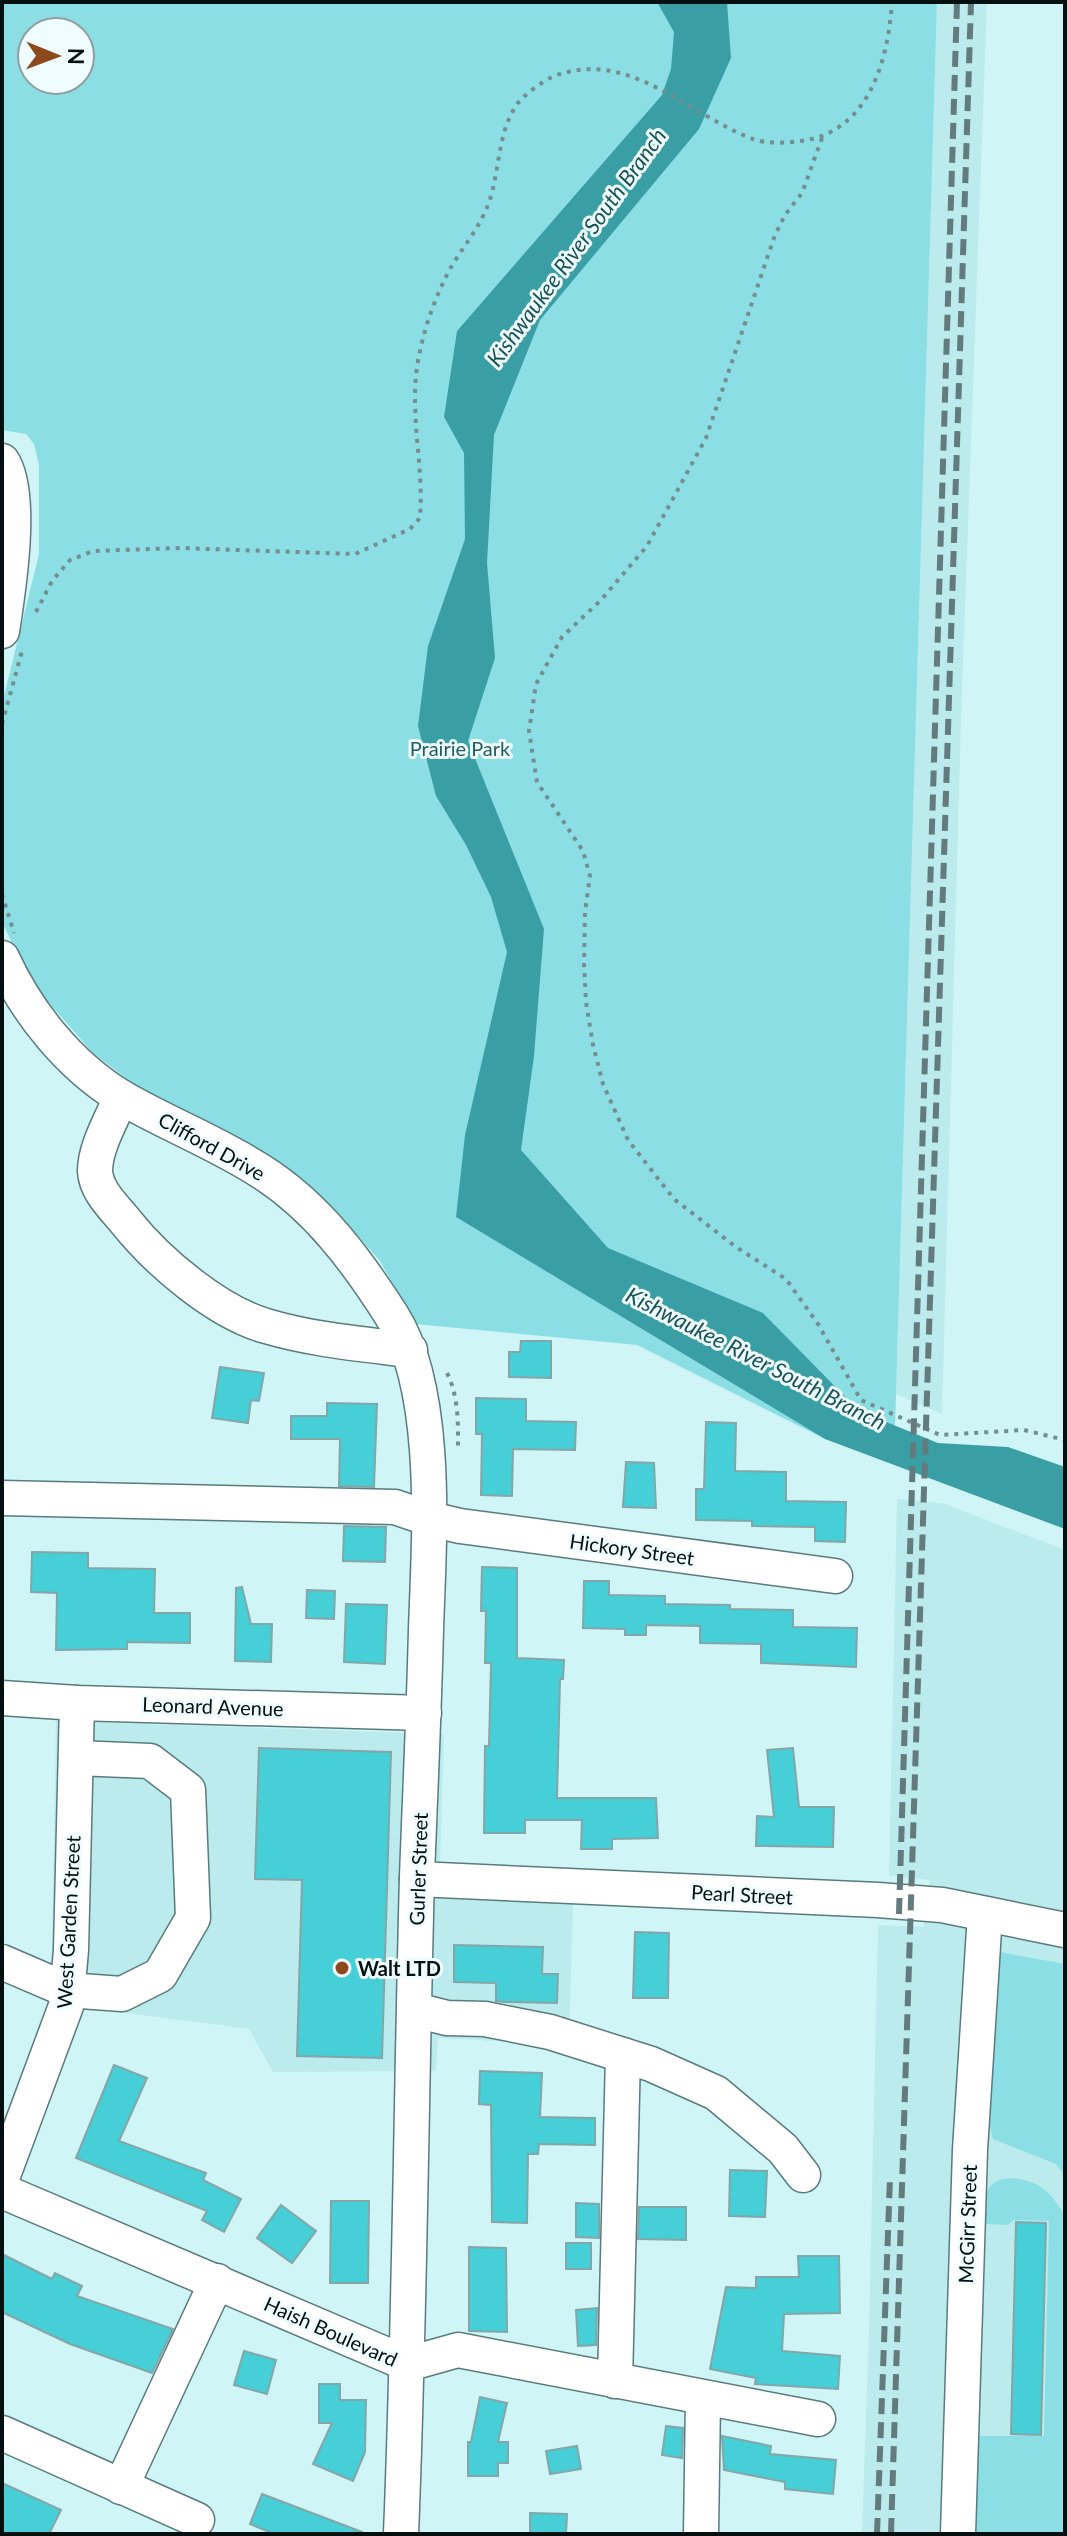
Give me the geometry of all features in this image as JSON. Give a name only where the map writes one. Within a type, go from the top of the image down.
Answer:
[{"type":"street","points":[[2,461],[7,470],[12,501],[8,589],[2,631]]},
{"type":"street","name":"Clifford Drive","points":[[4,968],[28,1006],[92,1077],[121,1097],[262,1172],[291,1194],[340,1240],[394,1319],[410,1350]]},
{"type":"street","points":[[121,1097],[97,1156],[97,1185],[132,1230],[174,1271],[222,1305],[263,1326],[344,1343],[410,1350]]},
{"type":"street","name":"Gurler Street","points":[[401,2534],[408,2364],[417,1879],[430,1519],[422,1407],[410,1350]]},
{"type":"street","name":"Hickory Street","points":[[2,1498],[395,1507],[430,1519],[476,1528],[835,1576]]},
{"type":"street","name":"Leonard Avenue","points":[[2,1698],[424,1713]]},
{"type":"street","name":"West Garden Street","points":[[2,2178],[61,2023],[67,1990],[77,1703]]},
{"type":"street","points":[[2,1962],[67,1990],[122,1994],[160,1975],[193,1918],[188,1790],[150,1761],[76,1758]]},
{"type":"street","name":"Pearl Street","points":[[417,1879],[942,1905],[1065,1930]]},
{"type":"street","name":"McGirr Street","points":[[958,2534],[970,2150],[985,1914]]},
{"type":"street","points":[[415,2010],[447,2018],[485,2019],[550,2032],[651,2064],[716,2093],[783,2149],[803,2175]]},
{"type":"street","points":[[615,2381],[623,2055]]},
{"type":"street","name":"Haish Boulevard","points":[[2,2191],[408,2364],[458,2350],[818,2419]]},
{"type":"street","points":[[121,2487],[217,2281]]},
{"type":"street","points":[[701,2534],[703,2399]]},
{"type":"street","points":[[2,2433],[197,2520]]},
{"type":"path","points":[[70,560],[93,551],[141,548],[355,554],[410,529],[420,518],[422,493],[413,401],[418,362],[429,319],[449,271],[486,211],[506,130],[519,102],[550,78],[576,70],[618,72],[657,86],[713,120],[756,140],[788,142],[822,138],[846,123],[876,82],[892,2]]},
{"type":"path","points":[[822,138],[802,193],[785,215],[775,235],[706,438],[647,546],[601,600],[562,637],[536,684],[529,731],[537,782],[583,851],[590,876],[584,938],[586,1002],[603,1084],[628,1140],[674,1199],[736,1247],[786,1279],[818,1324],[861,1400],[940,1435],[1024,1430],[1065,1440]]},
{"type":"shaded area","points":[[937,2],[987,2],[961,719],[942,1414],[896,1394]]},
{"type":"shaded area","points":[[897,1499],[942,1503],[1065,1550],[1065,2534],[862,2534],[878,1925],[924,1927],[930,1880],[889,1876]]},
{"type":"shaded area","points":[[56,1721],[444,1734],[439,1896],[573,1904],[569,2045],[438,2038],[436,2071],[273,2072],[249,2029],[51,2003]]},
{"type":"green space","name":"Prairie Park","points":[[2,2],[937,2],[894,1463],[825,1439],[637,1345],[415,1324],[380,1261],[319,1197],[136,1086],[92,1052],[30,981],[2,917],[2,704],[39,554],[39,465],[34,444],[26,434],[2,430]]},
{"type":"green space","points":[[1000,1952],[1065,1964],[1065,2176],[1056,2164],[993,2139],[990,2127],[994,1966]]},
{"type":"green space","points":[[1012,2178],[1044,2189],[1065,2216],[1065,2534],[973,2534],[977,2436],[1044,2436],[1049,2221],[1013,2220],[1008,2225],[986,2224],[987,2192],[994,2183]]},
{"type":"water","name":"Kishwaukee River South Branch","points":[[657,2],[727,2],[731,58],[699,129],[540,320],[494,435],[487,563],[495,658],[468,741],[544,929],[534,1056],[521,1150],[608,1248],[763,1313],[859,1411],[938,1443],[1008,1447],[1065,1467],[1065,1529],[825,1439],[456,1217],[465,1135],[507,952],[491,897],[466,845],[436,796],[418,726],[428,646],[465,539],[464,453],[444,417],[457,331],[662,95],[671,69],[674,32]]},
{"type":"building","points":[[521,1341],[551,1341],[551,1378],[509,1377],[509,1352],[520,1352]]},
{"type":"building","points":[[220,1367],[264,1373],[259,1401],[251,1400],[248,1423],[212,1418]]},
{"type":"building","points":[[476,1398],[526,1399],[526,1421],[576,1422],[575,1450],[513,1449],[512,1496],[481,1495],[482,1434],[476,1434]]},
{"type":"building","points":[[327,1403],[377,1404],[374,1487],[339,1486],[340,1439],[291,1439],[291,1416],[327,1416]]},
{"type":"building","points":[[706,1422],[736,1423],[735,1471],[786,1472],[786,1501],[846,1502],[845,1542],[815,1541],[815,1527],[752,1526],[752,1521],[696,1520],[696,1489],[704,1489]]},
{"type":"building","points":[[626,1462],[654,1463],[656,1508],[623,1507]]},
{"type":"building","points":[[344,1526],[386,1527],[385,1562],[343,1561]]},
{"type":"building","points":[[32,1552],[88,1553],[88,1568],[155,1569],[154,1613],[190,1613],[190,1643],[127,1642],[127,1649],[56,1650],[57,1593],[31,1592]]},
{"type":"building","points":[[482,1567],[517,1568],[517,1658],[564,1660],[563,1679],[560,1679],[557,1798],[656,1798],[658,1838],[612,1839],[612,1849],[581,1849],[582,1820],[525,1820],[525,1833],[484,1833],[485,1746],[489,1746],[491,1663],[485,1663],[486,1611],[481,1611]]},
{"type":"building","points":[[584,1581],[609,1581],[609,1595],[665,1596],[665,1604],[793,1610],[793,1627],[857,1628],[856,1667],[761,1663],[761,1644],[700,1643],[700,1626],[646,1625],[646,1635],[625,1635],[625,1629],[583,1628]]},
{"type":"building","points":[[242,1587],[251,1624],[272,1624],[271,1662],[235,1661],[236,1588]]},
{"type":"building","points":[[307,1590],[335,1591],[334,1619],[306,1618]]},
{"type":"building","points":[[346,1604],[387,1605],[385,1664],[344,1662]]},
{"type":"building","name":"Walt LTD","points":[[259,1748],[391,1752],[382,2058],[297,2056],[302,1880],[255,1879]]},
{"type":"building","points":[[793,1748],[799,1807],[834,1807],[833,1847],[756,1846],[757,1816],[774,1817],[767,1750]]},
{"type":"building","points":[[635,1932],[669,1933],[668,1998],[633,1998]]},
{"type":"building","points":[[454,1945],[543,1947],[542,1974],[558,1974],[557,2003],[496,2001],[496,1983],[454,1982]]},
{"type":"building","points":[[114,2065],[147,2078],[119,2141],[206,2173],[203,2180],[241,2199],[224,2232],[202,2220],[207,2211],[76,2158]]},
{"type":"building","points":[[480,2071],[542,2073],[540,2117],[595,2118],[595,2145],[539,2144],[538,2154],[528,2154],[527,2223],[492,2222],[491,2105],[479,2104]]},
{"type":"building","points":[[730,2170],[767,2171],[765,2217],[729,2216]]},
{"type":"building","points":[[331,2201],[369,2201],[368,2283],[330,2283]]},
{"type":"building","points":[[576,2203],[599,2204],[599,2238],[576,2237]]},
{"type":"building","points":[[281,2205],[316,2231],[292,2263],[257,2238]]},
{"type":"building","points":[[639,2207],[686,2207],[686,2240],[638,2239]]},
{"type":"building","points":[[1016,2222],[1046,2223],[1041,2435],[1011,2434]]},
{"type":"building","points":[[566,2243],[591,2243],[591,2269],[566,2269]]},
{"type":"building","points":[[469,2247],[506,2248],[507,2332],[469,2331]]},
{"type":"building","points":[[2,2254],[52,2279],[55,2273],[82,2286],[77,2296],[173,2329],[152,2373],[70,2344],[2,2312]]},
{"type":"building","points":[[798,2256],[839,2256],[840,2313],[784,2314],[782,2351],[840,2356],[838,2389],[755,2384],[756,2378],[710,2369],[726,2287],[756,2288],[756,2277],[799,2277]]},
{"type":"building","points":[[597,2308],[596,2345],[578,2346],[576,2310]]},
{"type":"building","points":[[244,2351],[276,2360],[267,2394],[234,2385]]},
{"type":"building","points":[[319,2384],[340,2384],[340,2400],[366,2400],[365,2452],[353,2481],[313,2464],[332,2423],[319,2423]]},
{"type":"building","points":[[480,2397],[507,2403],[498,2442],[508,2442],[508,2463],[498,2463],[498,2476],[468,2476],[468,2442],[471,2442]]},
{"type":"building","points":[[666,2426],[683,2428],[682,2458],[662,2455]]},
{"type":"building","points":[[722,2436],[771,2446],[770,2454],[836,2460],[833,2494],[785,2489],[785,2482],[724,2470]]},
{"type":"building","points":[[577,2446],[581,2469],[550,2474],[546,2451]]},
{"type":"building","points":[[2,2483],[61,2510],[49,2534],[2,2534]]},
{"type":"building","points":[[262,2494],[362,2534],[274,2534],[250,2524]]},
{"type":"building","points":[[530,2513],[567,2514],[566,2534],[530,2534]]},
{"type":"railway","points":[[899,1914],[957,2]]},
{"type":"railway","points":[[891,2534],[971,2]]},
{"type":"railway","points":[[877,2534],[890,2178]]},
{"type":"place","name":"Walt LTD","points":[[342,1968]]}]
